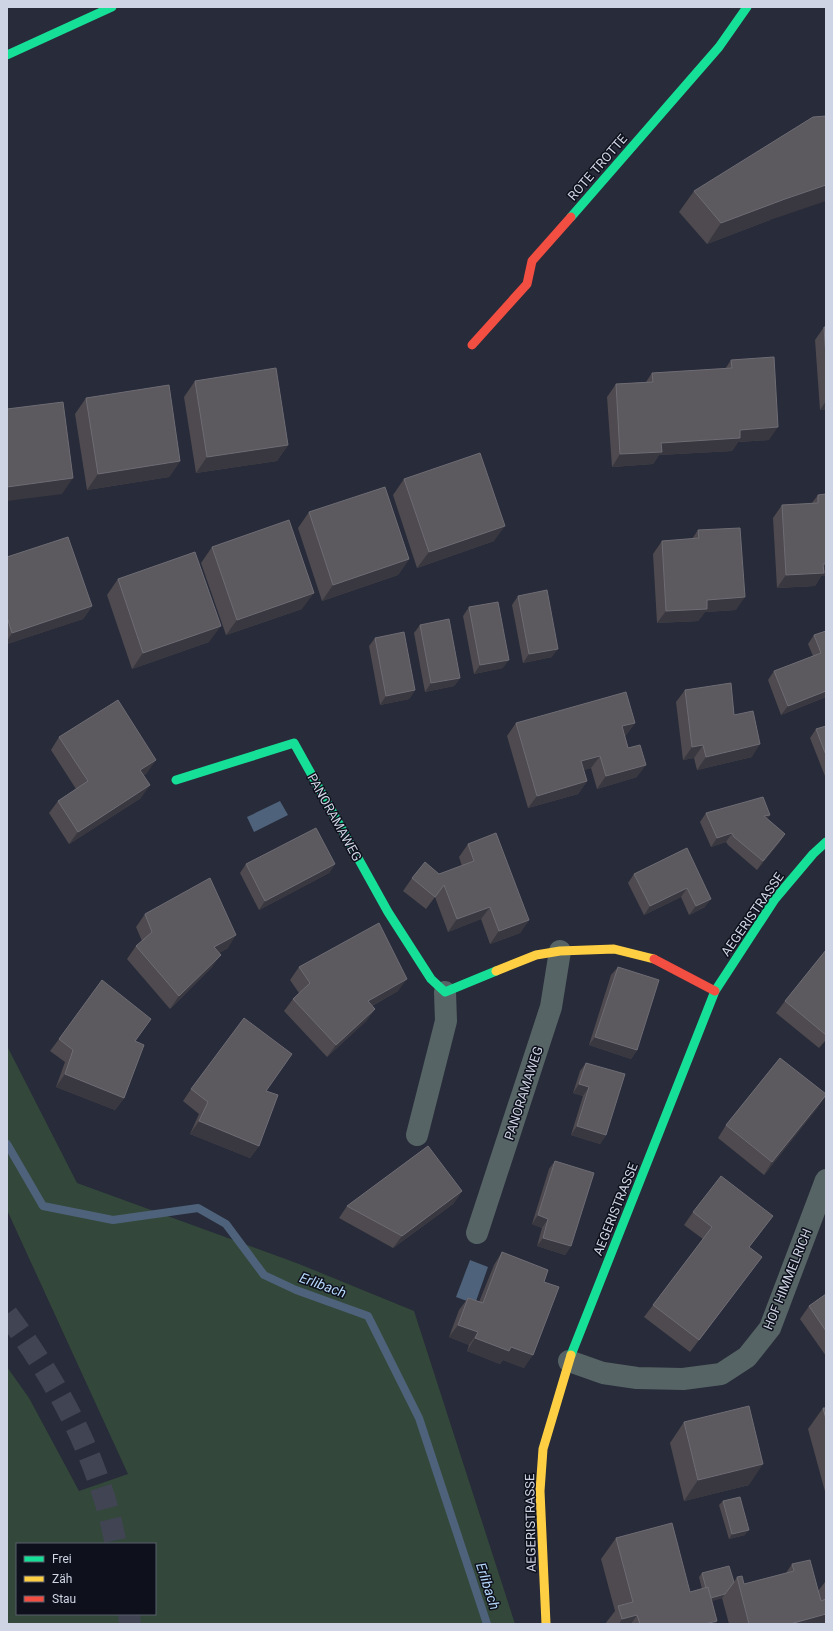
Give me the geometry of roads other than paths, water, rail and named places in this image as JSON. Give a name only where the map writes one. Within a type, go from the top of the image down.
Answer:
[{"type":"street","points":[[7,55],[112,7]]},
{"type":"street","name":"ROTE TROTTE","points":[[472,345],[528,284],[532,261],[719,47],[747,7]]},
{"type":"street","name":"PANORAMAWEG","points":[[176,780],[294,743],[388,912],[431,979],[445,992]]},
{"type":"street","name":"AEGERISTRASSE","points":[[546,1624],[540,1491],[543,1449],[569,1362],[715,991],[775,899],[813,854],[826,842]]},
{"type":"street","points":[[417,1135],[446,1021],[445,992],[536,955],[560,951],[614,949],[657,960],[715,991]]},
{"type":"street","name":"PANORAMAWEG","points":[[477,1233],[551,1007],[560,951]]},
{"type":"street","name":"HOF HIMMELRICH","points":[[569,1362],[603,1373],[637,1378],[683,1379],[721,1374],[747,1358],[770,1328],[826,1180]]},
{"type":"water","points":[[280,801],[288,815],[254,832],[247,817]]},
{"type":"water","points":[[470,1260],[488,1267],[475,1304],[456,1297]]},
{"type":"waterway","name":"Erlibach","points":[[7,1144],[43,1206],[113,1220],[198,1208],[226,1224],[264,1275],[296,1290],[368,1316],[419,1418],[487,1624]]},
{"type":"tunnel","points":[[7,1314],[36,1355],[62,1398],[84,1444],[102,1491],[116,1543]]},
{"type":"tunnel","points":[[129,1615],[130,1624]]}]
